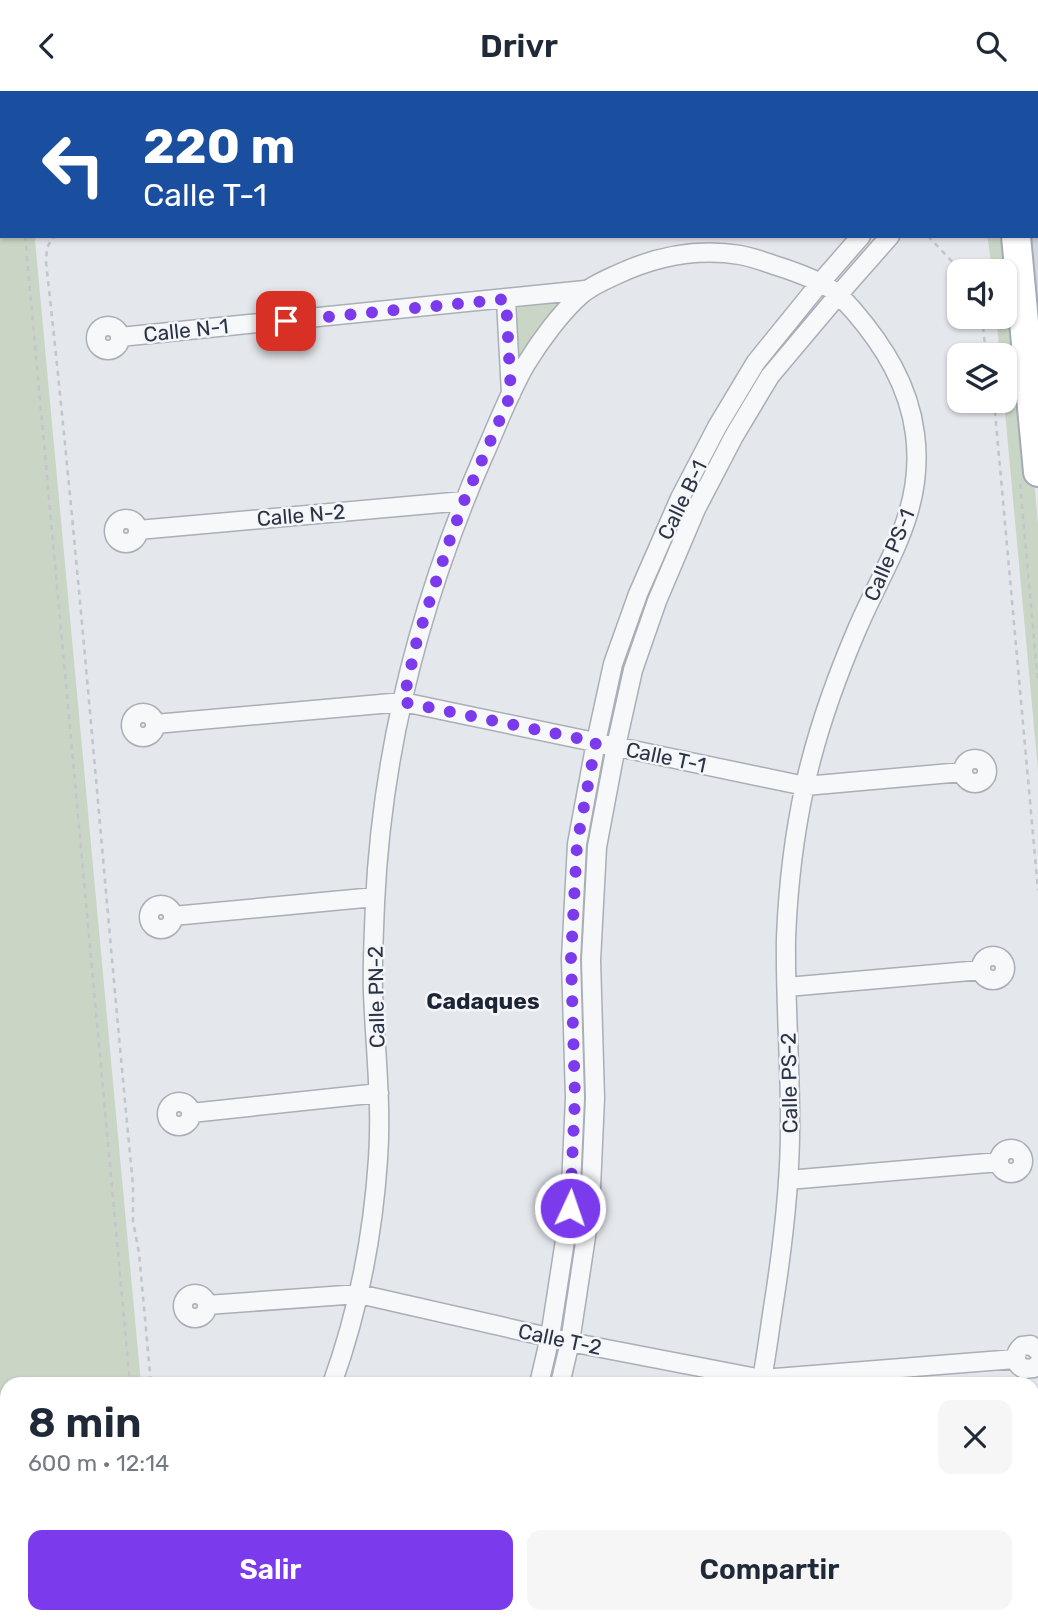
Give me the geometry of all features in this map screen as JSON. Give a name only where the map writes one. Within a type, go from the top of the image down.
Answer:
[{"type":"main road","points":[[1016,238],[1038,335]]},
{"type":"main road","points":[[1028,238],[1032,301],[1029,474]]},
{"type":"street","name":"Calle B-1","points":[[541,1377],[550,1337],[570,1208],[575,1098],[571,958],[577,844],[613,664],[638,594],[680,498],[718,427],[756,362],[858,238]]},
{"type":"street","name":"Calle B-1","points":[[562,1377],[570,1342],[590,1210],[595,1098],[591,960],[597,847],[633,670],[657,601],[696,509],[734,436],[770,376],[888,238]]},
{"type":"street","name":"Calle PS-1","points":[[585,291],[653,260],[694,253],[741,255],[790,270],[839,294],[866,325],[899,376],[916,437],[916,477],[909,516],[844,661],[821,725],[805,786]]},
{"type":"street","name":"Calle N-1","points":[[120,337],[585,291]]},
{"type":"street","name":"Calle PN-2","points":[[335,1377],[359,1294],[371,1228],[378,1158],[379,1093],[373,986],[376,897],[382,821],[391,758],[417,640],[464,501],[511,394],[528,361],[558,320],[585,291]]},
{"type":"street","points":[[506,299],[511,394]]},
{"type":"street","points":[[680,498],[696,509]]},
{"type":"street","name":"Calle N-2","points":[[138,530],[464,501]]},
{"type":"street","name":"Calle T-1","points":[[155,724],[403,702],[805,786],[962,772]]},
{"type":"street","name":"Calle PS-2","points":[[762,1377],[783,1244],[788,1180],[790,1122],[786,934],[793,858],[805,786]]},
{"type":"street","points":[[173,916],[376,897]]},
{"type":"street","points":[[786,987],[981,970]]},
{"type":"street","points":[[191,1112],[379,1093]]},
{"type":"street","points":[[788,1180],[999,1162]]},
{"type":"street","name":"Calle T-2","points":[[207,1305],[359,1294],[737,1377]]},
{"type":"street","points":[[1038,1351],[1031,1345],[1022,1346],[1015,1359],[1024,1369],[1034,1368],[1038,1364]]},
{"type":"street","name":"Calle T-2","points":[[816,1377],[1015,1359]]},
{"type":"path","points":[[25,238],[130,1377]]},
{"type":"path","points":[[52,238],[47,248],[46,262],[64,429],[133,1185],[133,1221],[139,1253],[150,1377]]},
{"type":"path","points":[[930,238],[950,259]]},
{"type":"path","points":[[995,413],[1038,890]]},
{"type":"path","points":[[1029,474],[1032,609],[1038,683]]},
{"type":"path","points":[[1032,609],[1038,608]]},
{"type":"shaded area","points":[[1029,238],[1038,238],[1038,301],[1035,301]]},
{"type":"green space","points":[[0,238],[36,238],[140,1377],[0,1377]]},
{"type":"green space","points":[[987,238],[1012,238],[1014,259],[990,259]]},
{"type":"green space","points":[[585,290],[511,394],[506,300]]},
{"type":"green space","points":[[1017,291],[1038,524],[1038,770],[1005,413],[1017,413],[1017,343],[999,343],[997,329],[1017,329]]},
{"type":"district","name":"Cadaques","points":[[483,1001]]},
{"type":"route","points":[[286,321],[506,299],[511,394],[464,501],[448,545],[417,640],[403,702],[596,742],[577,844],[571,958],[575,1098],[570,1208]]}]
